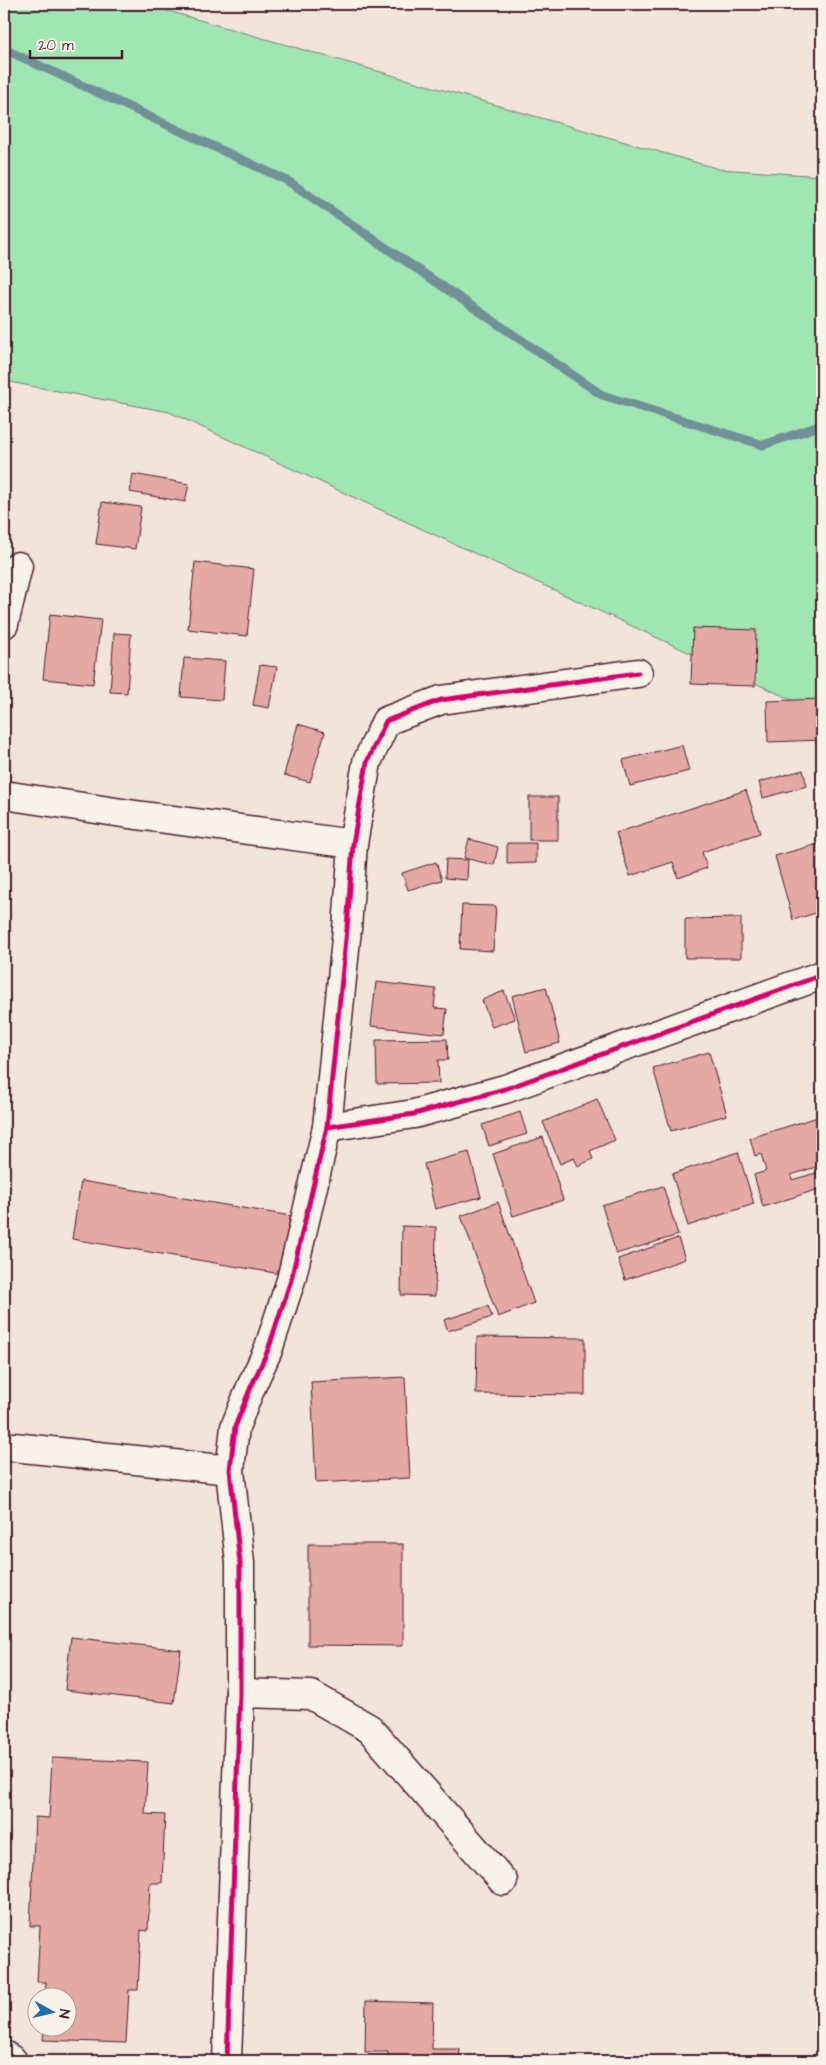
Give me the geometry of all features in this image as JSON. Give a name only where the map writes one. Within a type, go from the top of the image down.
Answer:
[{"type":"street","points":[[4,624],[18,566]]},
{"type":"street","points":[[227,2061],[240,1693],[240,1563],[230,1470],[235,1427],[268,1350],[291,1280],[328,1127],[347,929],[353,844],[367,762],[386,721],[441,700],[638,673]]},
{"type":"street","points":[[4,795],[353,844]]},
{"type":"street","points":[[328,1127],[414,1114],[504,1089],[822,975]]},
{"type":"street","points":[[4,1446],[230,1470]]},
{"type":"street","points":[[240,1693],[311,1695],[370,1729],[503,1881]]},
{"type":"street","points":[[4,2055],[13,2061]]},
{"type":"green space","points":[[4,4],[151,4],[168,11],[719,169],[822,176],[822,714],[169,412],[4,381]]},
{"type":"building","points":[[133,474],[189,484],[185,502],[130,492]]},
{"type":"building","points":[[102,502],[141,507],[135,549],[96,544]]},
{"type":"building","points":[[195,562],[254,569],[247,636],[188,629]]},
{"type":"building","points":[[50,614],[101,620],[93,684],[43,679]]},
{"type":"building","points":[[693,628],[756,630],[755,686],[691,684]]},
{"type":"building","points":[[114,633],[131,634],[127,693],[110,692]]},
{"type":"building","points":[[184,658],[225,661],[222,700],[181,697]]},
{"type":"building","points":[[260,665],[277,667],[269,708],[253,705]]},
{"type":"building","points":[[822,699],[822,740],[768,742],[767,701]]},
{"type":"building","points":[[298,724],[325,732],[310,782],[284,775]]},
{"type":"building","points":[[682,745],[689,771],[630,786],[623,760]]},
{"type":"building","points":[[803,770],[807,786],[763,798],[759,782]]},
{"type":"building","points":[[746,790],[760,833],[702,852],[707,868],[678,878],[673,862],[630,876],[616,833]]},
{"type":"building","points":[[529,797],[558,797],[558,840],[529,840]]},
{"type":"building","points":[[469,839],[498,847],[494,865],[464,858]]},
{"type":"building","points":[[507,843],[536,843],[536,863],[507,864]]},
{"type":"building","points":[[822,843],[822,911],[793,920],[775,856]]},
{"type":"building","points":[[446,859],[468,860],[467,880],[445,878]]},
{"type":"building","points":[[436,862],[442,880],[408,890],[402,873]]},
{"type":"building","points":[[462,905],[496,906],[493,951],[460,949]]},
{"type":"building","points":[[741,918],[741,958],[685,958],[685,919]]},
{"type":"building","points":[[376,982],[436,989],[434,1008],[447,1009],[444,1034],[371,1026]]},
{"type":"building","points":[[546,987],[560,1043],[526,1052],[512,996]]},
{"type":"building","points":[[504,991],[515,1019],[492,1027],[482,1000]]},
{"type":"building","points":[[447,1039],[448,1060],[438,1060],[439,1083],[377,1084],[376,1040]]},
{"type":"building","points":[[709,1052],[727,1115],[671,1131],[653,1068]]},
{"type":"building","points":[[597,1099],[615,1140],[590,1151],[593,1159],[578,1166],[574,1158],[560,1164],[543,1122]]},
{"type":"building","points":[[520,1112],[527,1134],[489,1146],[482,1125]]},
{"type":"building","points":[[821,1116],[822,1165],[791,1175],[792,1180],[819,1172],[822,1188],[763,1207],[754,1175],[766,1171],[761,1154],[755,1156],[750,1138]]},
{"type":"building","points":[[543,1137],[563,1200],[513,1216],[493,1154]]},
{"type":"building","points":[[469,1152],[481,1197],[435,1209],[424,1164]]},
{"type":"building","points":[[738,1152],[754,1204],[688,1226],[672,1174]]},
{"type":"building","points":[[81,1181],[291,1216],[281,1274],[72,1239]]},
{"type":"building","points":[[663,1186],[678,1235],[616,1254],[602,1205]]},
{"type":"building","points":[[498,1202],[534,1303],[498,1317],[461,1216]]},
{"type":"building","points":[[402,1226],[436,1227],[435,1296],[401,1295]]},
{"type":"building","points":[[678,1238],[685,1259],[625,1280],[618,1259]]},
{"type":"building","points":[[488,1306],[492,1317],[448,1331],[444,1320]]},
{"type":"building","points":[[477,1337],[585,1338],[585,1395],[476,1394]]},
{"type":"building","points":[[405,1377],[410,1478],[316,1483],[311,1382]]},
{"type":"building","points":[[308,1544],[403,1544],[403,1646],[308,1645]]},
{"type":"building","points":[[71,1637],[181,1650],[174,1703],[65,1690]]},
{"type":"building","points":[[52,1758],[148,1762],[145,1814],[165,1815],[162,1883],[150,1883],[148,1931],[141,1930],[138,1990],[129,1990],[126,2043],[43,2040],[43,2038],[78,2038],[78,1988],[46,1988],[46,1982],[37,1982],[40,1926],[30,1926],[35,1817],[49,1818]]},
{"type":"building","points":[[366,2001],[433,2003],[432,2049],[460,2049],[459,2061],[388,2061],[388,2052],[365,2052]]},
{"type":"waterway","points":[[4,49],[288,181],[602,395],[763,445],[822,425]]},
{"type":"cycle path","points":[[227,2061],[240,1693],[240,1563],[230,1470],[235,1427],[268,1350],[291,1280],[327,1127],[347,929],[353,844],[367,762],[386,721],[441,700],[638,673]]},
{"type":"cycle path","points":[[327,1127],[414,1114],[505,1089],[822,975]]}]
